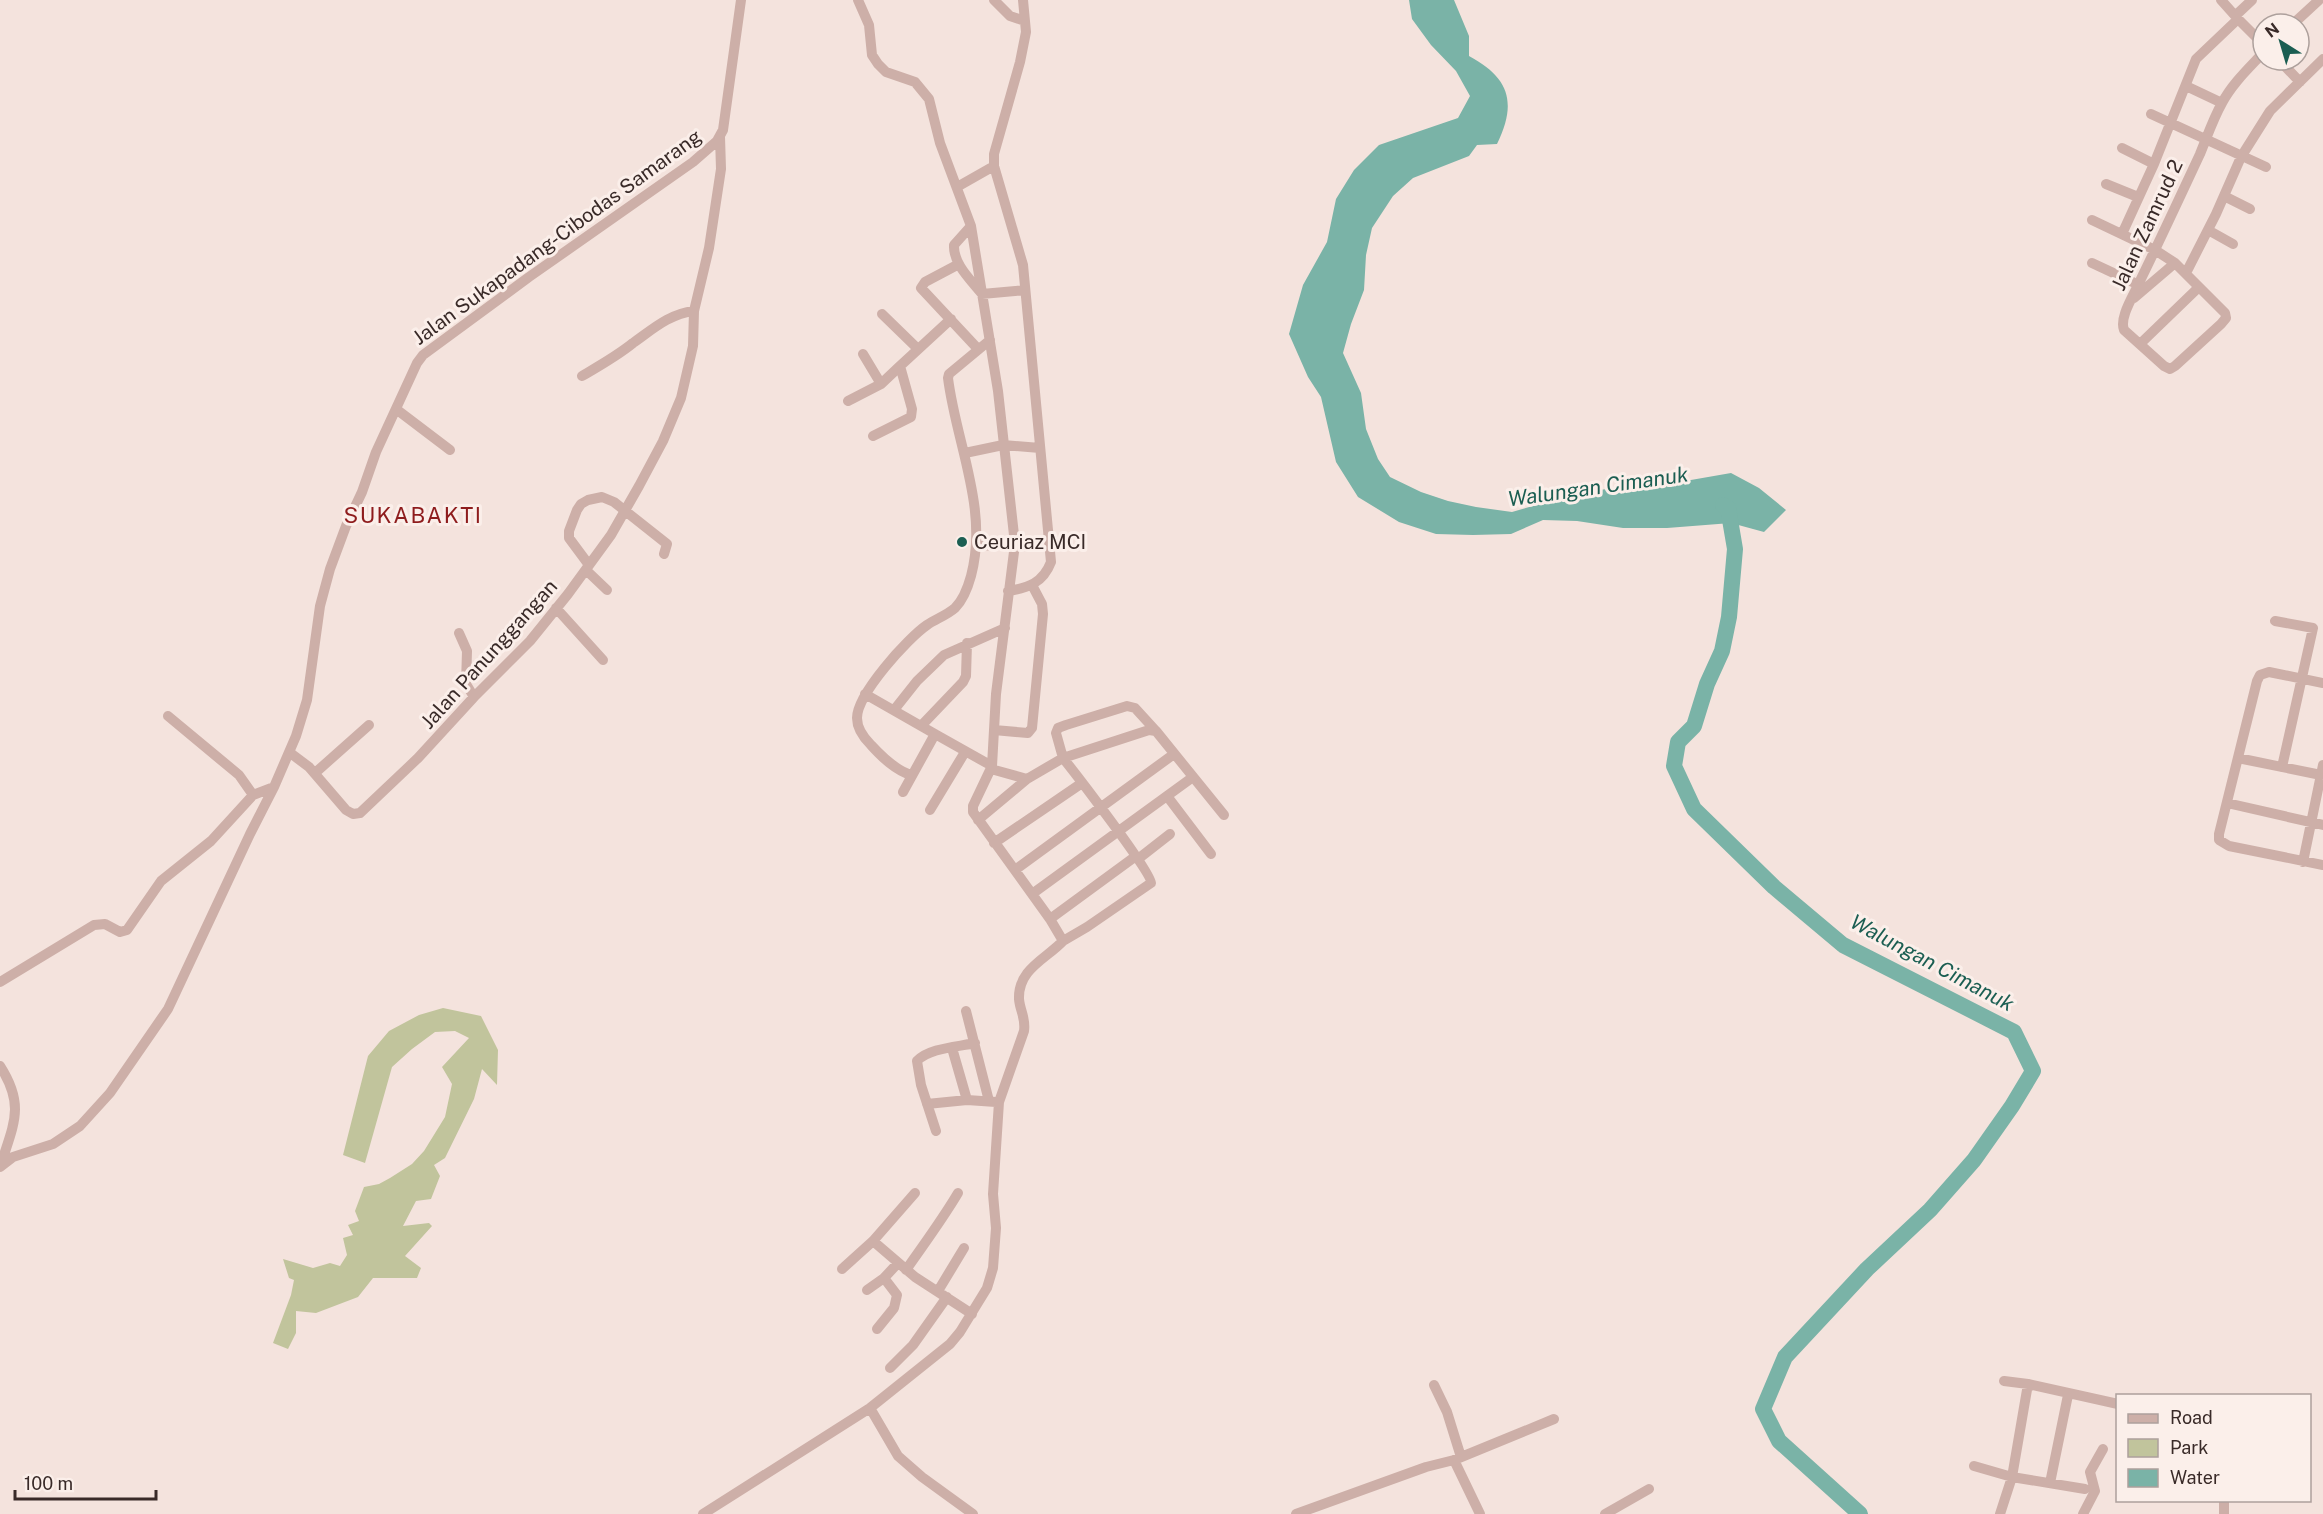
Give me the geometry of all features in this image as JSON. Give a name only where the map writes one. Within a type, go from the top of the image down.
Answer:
[{"type":"street","name":"Jalan Sukapadang-Cibodas Samarang","points":[[1,1161],[53,1144],[64,1138],[95,1110],[168,1009],[289,752],[307,700],[320,606],[330,569],[346,526],[417,363],[423,355],[529,277],[693,162],[720,137],[727,107],[741,0]]},
{"type":"street","points":[[858,0],[869,25],[872,54],[878,64],[886,72],[915,82],[929,99],[940,143],[971,226],[998,391],[1015,544],[1008,591],[991,767],[973,806],[973,812],[1050,919],[1063,941]]},
{"type":"street","points":[[994,0],[1010,16],[1025,21]]},
{"type":"street","points":[[1008,591],[1038,582],[1047,572],[1051,562],[1023,265],[994,166],[994,154],[1020,62],[1026,32],[1023,0]]},
{"type":"street","points":[[2220,0],[2251,32]]},
{"type":"street","points":[[2122,234],[2154,164],[2196,59],[2252,0]]},
{"type":"street","points":[[2306,12],[2319,0]]},
{"type":"street","points":[[2186,273],[2241,157],[2270,111],[2323,59]]},
{"type":"street","name":"Jalan Zamrud 2","points":[[2140,343],[2122,326],[2131,301],[2222,103],[2236,81],[2251,65]]},
{"type":"street","points":[[2290,72],[2300,82]]},
{"type":"street","points":[[2186,86],[2222,103]]},
{"type":"street","points":[[2151,114],[2266,167]]},
{"type":"street","name":"Jalan Panunggangan","points":[[289,752],[315,773],[346,810],[353,814],[360,813],[418,758],[530,641],[588,567],[624,512],[663,441],[681,398],[693,346],[694,311],[709,248],[721,169],[720,137]]},
{"type":"street","points":[[2122,148],[2154,164]]},
{"type":"street","points":[[957,187],[994,166]]},
{"type":"street","points":[[2106,184],[2139,198]]},
{"type":"street","points":[[2224,196],[2250,209]]},
{"type":"street","points":[[2092,220],[2155,250],[2175,263],[2186,273],[2199,287],[2224,314],[2226,318],[2221,324],[2170,369],[2140,343],[2199,287]]},
{"type":"street","points":[[971,226],[954,245],[955,255],[959,264],[982,294]]},
{"type":"street","points":[[2208,230],[2233,244]]},
{"type":"street","points":[[2092,263],[2139,285]]},
{"type":"street","points":[[2131,301],[2175,263]]},
{"type":"street","points":[[959,264],[925,282],[921,288],[978,349]]},
{"type":"street","points":[[982,294],[1025,290]]},
{"type":"street","points":[[582,376],[669,318],[678,313],[694,311]]},
{"type":"street","points":[[882,314],[918,349]]},
{"type":"street","points":[[848,401],[881,384],[951,319]]},
{"type":"street","points":[[911,775],[902,772],[880,755],[866,740],[856,719],[858,707],[888,664],[913,636],[955,608],[962,600],[977,546],[974,502],[948,378],[949,374],[990,340]]},
{"type":"street","points":[[863,354],[881,384]]},
{"type":"street","points":[[873,435],[909,419],[912,413],[900,366]]},
{"type":"street","points":[[396,409],[450,450]]},
{"type":"street","points":[[965,453],[1004,445],[1040,448]]},
{"type":"street","points":[[607,590],[569,538],[569,531],[581,504],[602,497],[614,502],[667,544],[664,554]]},
{"type":"street","points":[[977,546],[1015,544]]},
{"type":"street","points":[[994,730],[1028,733],[1032,729],[1043,614],[1032,585]]},
{"type":"street","points":[[556,608],[603,660]]},
{"type":"street","points":[[2275,621],[2313,628],[2282,767]]},
{"type":"street","points":[[894,710],[934,663],[944,655],[1005,628]]},
{"type":"street","points":[[459,633],[467,651],[466,684],[474,697]]},
{"type":"street","points":[[921,726],[963,682],[966,676],[967,643]]},
{"type":"street","points":[[2323,683],[2269,672],[2260,675],[2219,834],[2219,840],[2224,844],[2323,865]]},
{"type":"street","points":[[866,694],[991,767],[1027,779]]},
{"type":"street","points":[[994,1102],[1024,1031],[1025,1021],[1019,1000],[1023,980],[1029,969],[1063,941],[1151,883],[1152,878],[1063,758],[1056,733],[1058,729],[1121,707],[1135,708],[1224,815]]},
{"type":"street","points":[[168,716],[239,775],[253,795]]},
{"type":"street","points":[[315,773],[369,725]]},
{"type":"street","points":[[978,820],[1027,779],[1063,758],[1149,730],[1156,731]]},
{"type":"street","points":[[903,792],[935,734]]},
{"type":"street","points":[[930,810],[965,752]]},
{"type":"street","points":[[1015,870],[1174,754]]},
{"type":"street","points":[[2238,758],[2282,767],[2322,770],[2303,862]]},
{"type":"street","points":[[1032,894],[1193,777]]},
{"type":"street","points":[[994,843],[1082,783]]},
{"type":"street","points":[[0,982],[86,928],[101,923],[118,932],[128,930],[161,881],[211,841],[253,795],[274,787]]},
{"type":"street","points":[[1167,796],[1211,854]]},
{"type":"street","points":[[2227,803],[2323,825]]},
{"type":"street","points":[[1050,919],[1170,834]]},
{"type":"street","points":[[703,1514],[870,1408],[950,1344],[972,1314],[987,1288],[993,1268],[996,1228],[993,1194],[994,1102],[966,1011]]},
{"type":"street","points":[[936,1131],[917,1061],[922,1056],[975,1043]]},
{"type":"street","points":[[952,1048],[967,1100]]},
{"type":"street","points":[[0,1066],[13,1090],[16,1114],[1,1161]]},
{"type":"street","points":[[927,1104],[967,1100],[994,1102]]},
{"type":"street","points":[[842,1269],[873,1240],[915,1193]]},
{"type":"street","points":[[867,1290],[902,1266],[939,1225],[958,1193]]},
{"type":"street","points":[[873,1240],[902,1266],[972,1314]]},
{"type":"street","points":[[890,1368],[914,1345],[964,1248]]},
{"type":"street","points":[[877,1329],[894,1308],[897,1295],[884,1278]]},
{"type":"street","points":[[2004,1381],[2028,1384],[2068,1395],[2116,1404]]},
{"type":"street","points":[[2000,1514],[2012,1477],[2028,1384]]},
{"type":"street","points":[[1434,1385],[1447,1412],[1458,1458],[1480,1514]]},
{"type":"street","points":[[2050,1483],[2068,1395]]},
{"type":"street","points":[[870,1408],[898,1456],[922,1477],[973,1514]]},
{"type":"street","points":[[1296,1514],[1426,1467],[1458,1458],[1554,1419]]},
{"type":"street","points":[[2083,1514],[2094,1491],[2090,1472],[2103,1449]]},
{"type":"street","points":[[1974,1466],[2012,1477],[2085,1489]]},
{"type":"street","points":[[1605,1514],[1649,1489]]},
{"type":"green space","points":[[443,1008],[481,1016],[498,1050],[497,1085],[482,1069],[474,1099],[445,1158],[434,1165],[440,1176],[431,1199],[416,1201],[403,1226],[429,1223],[432,1226],[405,1256],[421,1268],[417,1278],[373,1278],[358,1297],[316,1313],[296,1311],[296,1333],[288,1349],[273,1343],[291,1295],[294,1280],[289,1278],[283,1259],[313,1268],[330,1263],[340,1266],[347,1255],[343,1238],[353,1235],[348,1225],[359,1221],[355,1211],[364,1187],[379,1184],[412,1164],[424,1151],[445,1117],[452,1084],[442,1067],[469,1038],[455,1031],[435,1032],[392,1067],[365,1163],[343,1155],[368,1056],[389,1031],[419,1015]]},
{"type":"water","points":[[1409,0],[1454,0],[1469,36],[1469,56],[1493,73],[1506,93],[1508,104],[1507,116],[1497,144],[1477,145],[1469,156],[1413,178],[1393,196],[1372,228],[1366,255],[1364,290],[1343,353],[1361,393],[1366,429],[1378,459],[1390,477],[1421,492],[1448,501],[1512,512],[1585,491],[1668,484],[1731,473],[1759,488],[1786,510],[1764,532],[1731,523],[1667,528],[1623,528],[1577,521],[1543,520],[1511,534],[1436,534],[1399,522],[1358,497],[1336,462],[1321,397],[1308,377],[1289,334],[1303,285],[1327,242],[1336,199],[1354,170],[1379,145],[1458,118],[1470,96],[1456,71],[1431,45],[1412,19]]},
{"type":"waterway","name":"Walungan Cimanuk","points":[[1723,505],[1728,508],[1735,549],[1729,617],[1722,651],[1707,684],[1694,726],[1678,742],[1674,766],[1694,809],[1774,887],[1843,945],[2014,1032],[2033,1071],[2012,1106],[1974,1160],[1930,1210],[1867,1269],[1785,1357],[1763,1409],[1779,1441],[1860,1514]]},
{"type":"place","name":"Ceuriaz MCI","points":[[962,542]]},
{"type":"district","name":"SUKABAKTI","points":[[413,515]]}]
